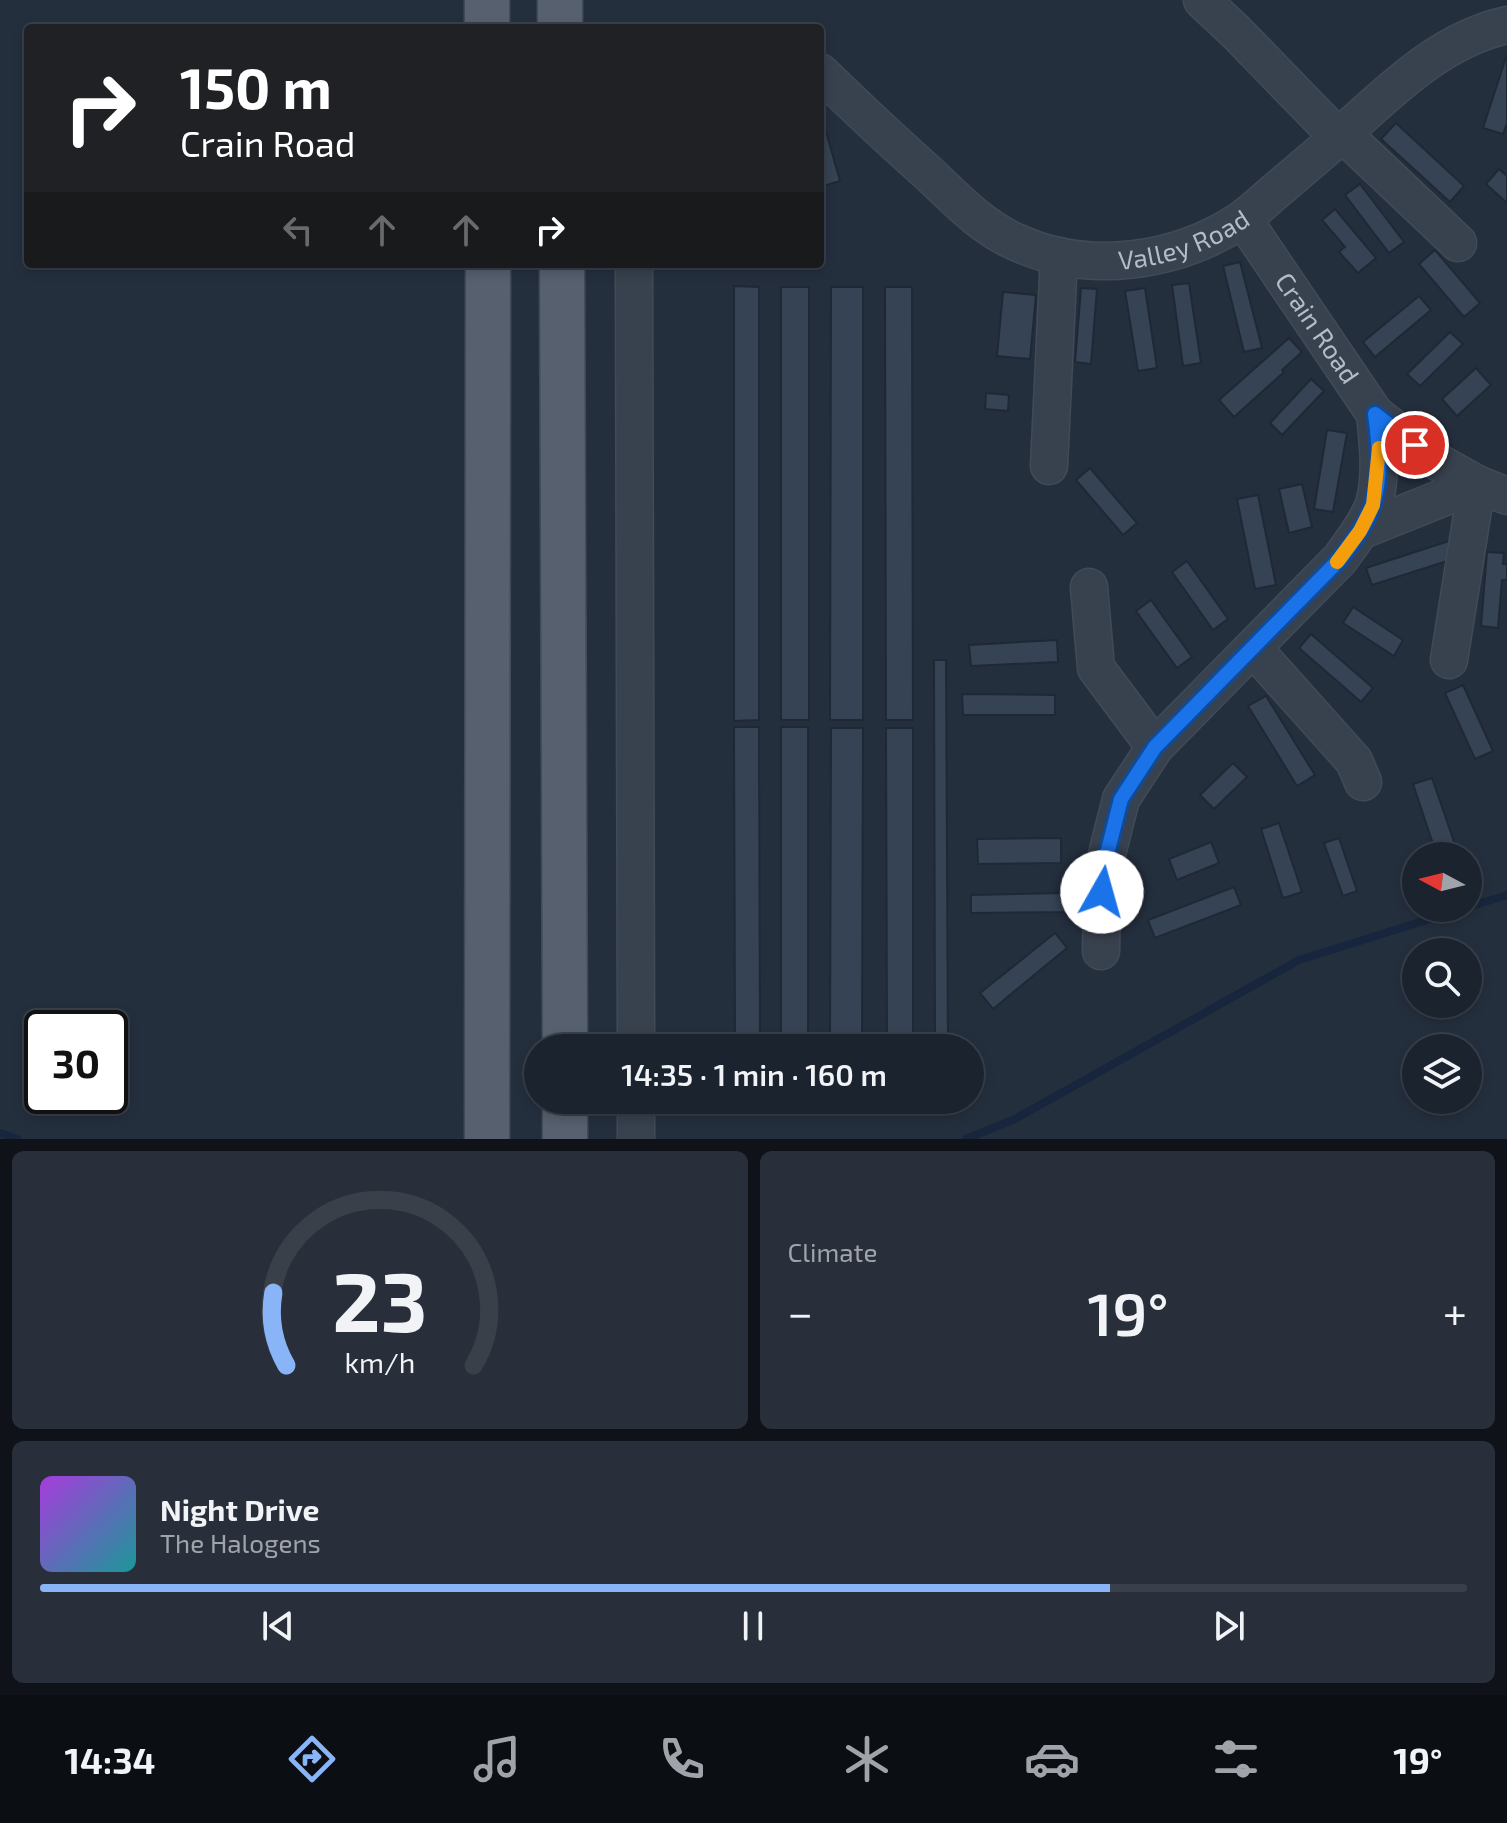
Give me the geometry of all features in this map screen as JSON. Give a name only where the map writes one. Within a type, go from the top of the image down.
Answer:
[{"type":"main road","points":[[487,0],[487,24]]},
{"type":"main road","points":[[560,0],[560,24]]},
{"type":"main road","points":[[487,1139],[488,268]]},
{"type":"main road","points":[[562,268],[565,1034]]},
{"type":"main road","points":[[565,1114],[565,1139]]},
{"type":"street","points":[[1202,0],[1340,135],[1458,243]]},
{"type":"street","name":"Valley Road","points":[[834,96],[980,220],[1013,241],[1044,254],[1108,262],[1147,259],[1209,238],[1243,219],[1405,77],[1465,41],[1507,25]]},
{"type":"street","name":"Crain Road","points":[[1243,219],[1375,414],[1434,460],[1492,490]]},
{"type":"street","points":[[1049,466],[1059,256]]},
{"type":"street","points":[[634,268],[636,1034]]},
{"type":"street","points":[[1101,951],[1102,892],[1107,854],[1121,799],[1155,747],[1340,559],[1360,531],[1373,505],[1377,476],[1379,448],[1375,414]]},
{"type":"street","points":[[1360,531],[1492,490]]},
{"type":"street","points":[[1449,660],[1492,490]]},
{"type":"street","points":[[1089,587],[1096,668],[1155,747]]},
{"type":"street","points":[[1253,648],[1354,761],[1363,782]]},
{"type":"street","points":[[636,1114],[636,1139]]},
{"type":"building","points":[[1507,54],[1507,123],[1503,134],[1483,128]]},
{"type":"building","points":[[1396,123],[1464,186],[1450,202],[1381,139]]},
{"type":"building","points":[[824,125],[840,181],[824,186]]},
{"type":"building","points":[[1499,169],[1507,176],[1507,203],[1486,184]]},
{"type":"building","points":[[1360,184],[1404,242],[1389,253],[1345,195]]},
{"type":"building","points":[[1335,209],[1376,258],[1358,273],[1339,252],[1345,247],[1322,220]]},
{"type":"building","points":[[1435,250],[1480,303],[1464,317],[1419,264]]},
{"type":"building","points":[[1240,262],[1262,348],[1244,352],[1223,266]]},
{"type":"building","points":[[1189,283],[1201,363],[1183,366],[1172,285]]},
{"type":"building","points":[[734,286],[759,287],[759,720],[734,721]]},
{"type":"building","points":[[781,287],[809,287],[809,720],[781,720]]},
{"type":"building","points":[[831,287],[863,287],[863,720],[830,720]]},
{"type":"building","points":[[885,287],[912,287],[913,720],[886,720]]},
{"type":"building","points":[[1081,288],[1097,289],[1091,364],[1075,362]]},
{"type":"building","points":[[1145,288],[1157,368],[1138,371],[1125,291]]},
{"type":"building","points":[[1003,292],[1036,295],[1030,359],[997,356]]},
{"type":"building","points":[[1419,296],[1431,310],[1375,357],[1363,342]]},
{"type":"building","points":[[1450,332],[1463,344],[1420,386],[1407,374]]},
{"type":"building","points":[[1289,338],[1302,352],[1234,417],[1219,400]]},
{"type":"building","points":[[1476,368],[1491,385],[1457,416],[1442,399]]},
{"type":"building","points":[[1311,379],[1324,391],[1282,435],[1270,423]]},
{"type":"building","points":[[986,393],[1009,395],[1008,411],[985,409]]},
{"type":"building","points":[[1327,430],[1347,433],[1333,512],[1314,509]]},
{"type":"building","points":[[1090,468],[1137,523],[1123,535],[1076,480]]},
{"type":"building","points":[[1302,484],[1312,527],[1289,533],[1279,489]]},
{"type":"building","points":[[1258,495],[1276,585],[1255,589],[1237,499]]},
{"type":"building","points":[[1458,538],[1463,556],[1372,585],[1366,568]]},
{"type":"building","points":[[1487,552],[1504,553],[1503,564],[1507,564],[1507,580],[1502,580],[1498,628],[1481,626]]},
{"type":"building","points":[[1187,561],[1228,619],[1213,630],[1172,572]]},
{"type":"building","points":[[1151,600],[1192,657],[1177,668],[1136,611]]},
{"type":"building","points":[[1353,607],[1403,640],[1394,656],[1343,623]]},
{"type":"building","points":[[1311,634],[1373,688],[1361,702],[1299,648]]},
{"type":"building","points":[[1057,640],[1058,662],[971,666],[969,645]]},
{"type":"building","points":[[934,660],[946,660],[948,1034],[935,1034]]},
{"type":"building","points":[[1463,685],[1493,751],[1475,759],[1445,693]]},
{"type":"building","points":[[962,694],[1055,695],[1055,715],[963,715]]},
{"type":"building","points":[[1266,696],[1315,775],[1297,786],[1248,706]]},
{"type":"building","points":[[734,727],[759,727],[760,1034],[735,1034]]},
{"type":"building","points":[[781,727],[808,727],[808,1034],[781,1034]]},
{"type":"building","points":[[831,728],[863,728],[862,1034],[830,1034]]},
{"type":"building","points":[[886,728],[913,728],[913,1034],[887,1034]]},
{"type":"building","points":[[1233,763],[1247,777],[1214,809],[1200,795]]},
{"type":"building","points":[[1432,778],[1454,842],[1432,842],[1413,784]]},
{"type":"building","points":[[1279,823],[1302,892],[1283,898],[1261,829]]},
{"type":"building","points":[[1061,838],[1061,863],[978,864],[977,839]]},
{"type":"building","points":[[1339,838],[1357,891],[1343,896],[1324,843]]},
{"type":"building","points":[[1211,842],[1219,863],[1177,880],[1169,859]]},
{"type":"building","points":[[1234,887],[1241,905],[1155,938],[1148,920]]},
{"type":"building","points":[[1064,893],[1064,912],[971,913],[971,895]]},
{"type":"building","points":[[1055,933],[1067,948],[993,1009],[980,993]]},
{"type":"waterway","points":[[1482,903],[1507,895]]},
{"type":"waterway","points":[[966,1139],[1015,1119],[1299,960],[1420,922]]},
{"type":"waterway","points":[[0,1133],[17,1139]]},
{"type":"slow traffic","points":[[1337,562],[1360,531],[1373,505],[1379,448]]},
{"type":"route","points":[[1102,892],[1107,854],[1121,799],[1155,747],[1340,559],[1360,531],[1373,505],[1377,476],[1379,448],[1375,414],[1415,445]]}]
